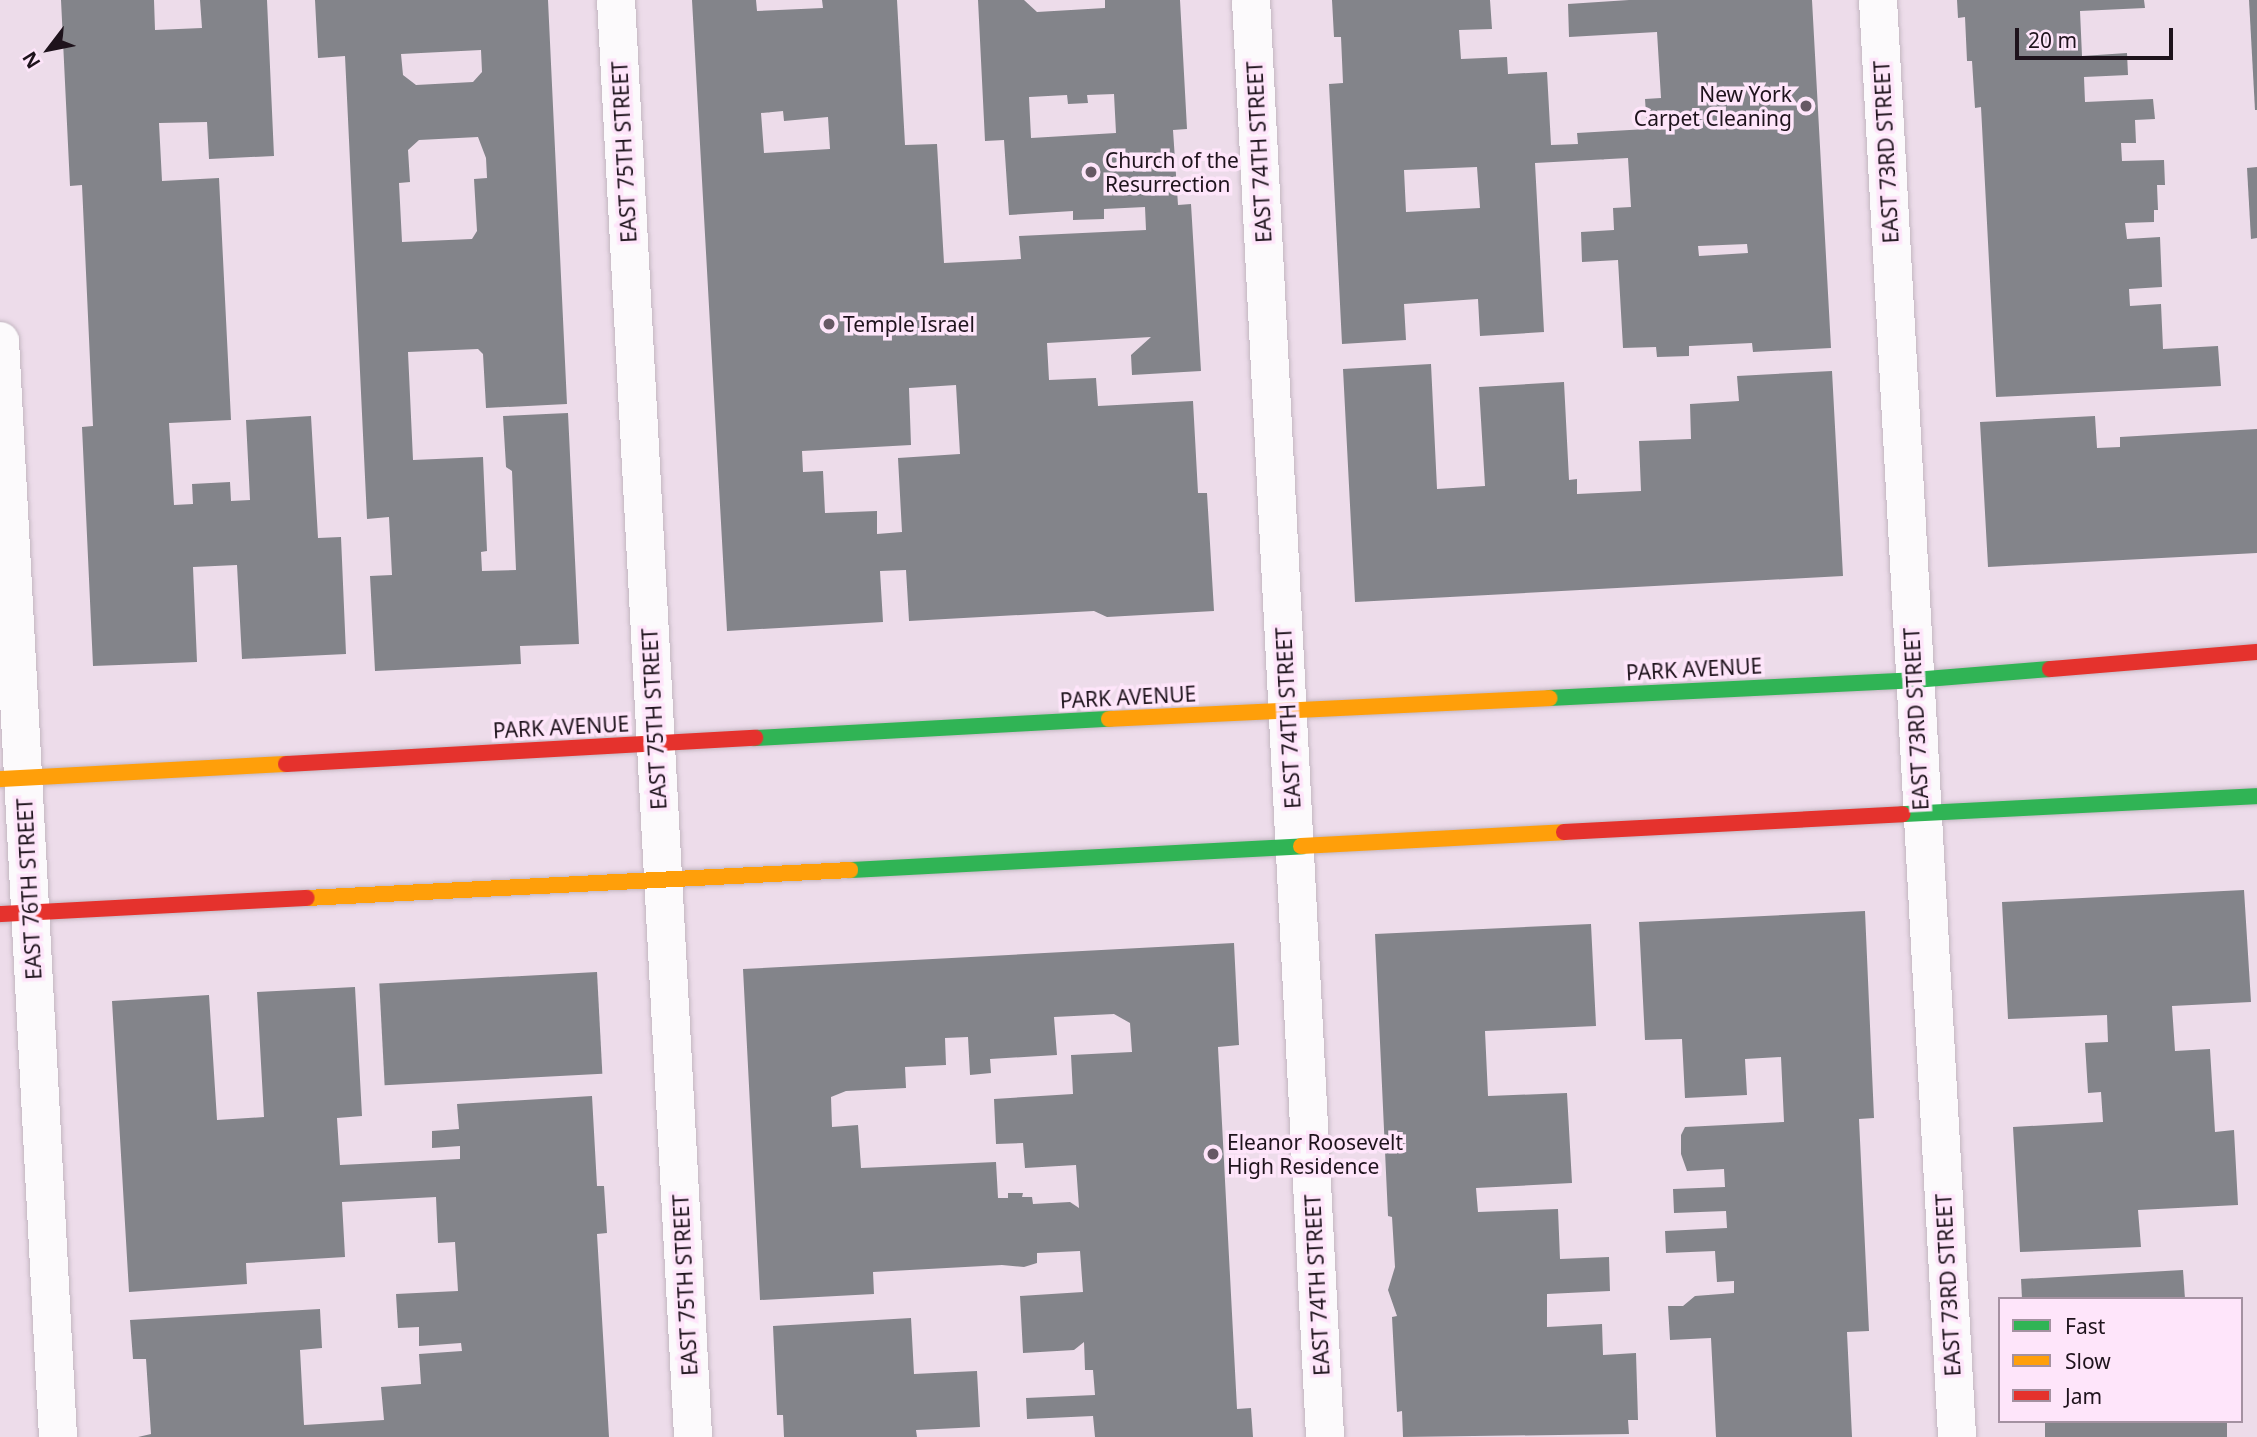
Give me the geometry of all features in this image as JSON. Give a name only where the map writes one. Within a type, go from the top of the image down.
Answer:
[{"type":"main road","name":"PARK AVENUE","points":[[11,779],[1287,710],[1914,680],[2257,652]]},
{"type":"main road","points":[[15,913],[2257,796]]},
{"type":"street","name":"EAST 75TH STREET","points":[[616,0],[693,1437]]},
{"type":"street","name":"EAST 74TH STREET","points":[[1251,0],[1325,1437]]},
{"type":"street","name":"EAST 73RD STREET","points":[[1878,0],[1957,1437]]},
{"type":"street","name":"EAST 76TH STREET","points":[[0,341],[15,913],[58,1437]]},
{"type":"building","points":[[61,0],[154,0],[155,30],[202,28],[200,0],[267,0],[274,156],[209,159],[207,122],[159,123],[162,181],[219,178],[231,420],[169,423],[174,505],[193,504],[192,484],[230,482],[231,501],[250,500],[246,420],[311,416],[318,538],[341,537],[346,654],[242,659],[237,565],[193,567],[197,662],[93,666],[82,427],[93,426],[82,185],[70,186]]},
{"type":"building","points":[[315,0],[548,0],[567,404],[486,408],[483,354],[478,349],[408,352],[413,460],[483,457],[487,551],[481,552],[482,571],[516,570],[512,471],[506,467],[503,416],[568,413],[579,644],[520,646],[521,664],[375,671],[370,576],[392,575],[389,517],[367,519],[345,56],[318,58]],"holes":[[[481,50],[482,72],[473,82],[416,85],[403,75],[401,54]],[[478,137],[486,158],[487,178],[474,179],[477,231],[472,239],[402,242],[399,183],[410,182],[408,150],[419,140]]]},
{"type":"building","points":[[692,0],[756,0],[757,11],[823,8],[822,0],[897,0],[905,145],[937,144],[944,263],[1021,259],[1019,236],[1146,230],[1145,207],[1104,209],[1104,219],[1073,220],[1073,211],[1009,215],[1004,140],[985,141],[978,0],[1024,0],[1037,12],[1105,8],[1105,0],[1180,0],[1187,129],[1173,130],[1178,205],[1191,204],[1201,371],[1132,375],[1131,355],[1151,337],[1047,343],[1049,380],[1096,378],[1098,406],[1193,401],[1198,493],[1207,493],[1214,611],[1107,617],[1094,611],[909,621],[906,570],[880,571],[883,622],[727,631]],"holes":[[[1114,94],[1116,133],[1031,138],[1029,97],[1067,95],[1068,104],[1088,103],[1087,95]],[[783,111],[784,121],[828,117],[830,149],[764,153],[761,113]],[[956,385],[960,454],[898,458],[902,532],[877,534],[877,511],[825,513],[823,471],[803,472],[802,451],[911,445],[909,388]]]},
{"type":"building","points":[[1332,0],[1490,0],[1492,29],[1459,30],[1461,59],[1507,57],[1508,74],[1547,72],[1551,145],[1578,144],[1577,133],[1647,129],[1645,99],[1661,98],[1657,32],[1569,37],[1568,4],[1629,0],[1812,0],[1831,348],[1753,352],[1752,343],[1689,346],[1689,356],[1657,357],[1656,347],[1623,348],[1618,260],[1582,262],[1581,232],[1614,230],[1613,208],[1631,207],[1628,158],[1535,163],[1544,332],[1480,336],[1478,299],[1404,304],[1406,340],[1342,344],[1329,84],[1343,83],[1341,37],[1334,37]],"holes":[[[1477,167],[1480,208],[1406,212],[1404,170]],[[1747,244],[1748,253],[1699,256],[1698,246]]]},
{"type":"building","points":[[1957,0],[2144,0],[2145,8],[2080,11],[2082,56],[2127,53],[2128,75],[2084,77],[2085,102],[2153,99],[2155,119],[2135,120],[2136,143],[2121,143],[2122,161],[2164,160],[2165,185],[2157,185],[2158,210],[2154,210],[2154,222],[2125,223],[2127,239],[2160,237],[2162,287],[2129,289],[2130,306],[2161,304],[2163,349],[2218,346],[2221,386],[1996,397],[1981,107],[1975,108],[1972,61],[1967,61],[1965,17],[1958,18]]},
{"type":"building","points":[[2249,0],[2257,0],[2257,110],[2255,110]]},
{"type":"building","points":[[2257,167],[2257,238],[2251,239],[2247,168]]},
{"type":"building","points":[[1431,364],[1437,489],[1485,486],[1479,387],[1564,382],[1569,480],[1577,479],[1577,494],[1641,491],[1639,441],[1691,439],[1690,404],[1739,401],[1737,376],[1832,371],[1843,576],[1355,602],[1343,369]]},
{"type":"building","points":[[2095,416],[2097,448],[2120,447],[2120,437],[2257,429],[2257,553],[1988,567],[1980,422]]},
{"type":"building","points":[[2244,890],[2251,1002],[2172,1006],[2175,1051],[2210,1049],[2215,1132],[2234,1130],[2238,1205],[2138,1210],[2141,1247],[2020,1252],[2013,1127],[2103,1122],[2101,1092],[2088,1093],[2085,1043],[2108,1042],[2107,1015],[2008,1019],[2002,902]]},
{"type":"building","points":[[1865,911],[1874,1118],[1859,1119],[1869,1331],[1847,1332],[1852,1437],[1716,1437],[1711,1338],[1670,1340],[1668,1306],[1683,1306],[1695,1296],[1734,1293],[1734,1281],[1717,1282],[1715,1251],[1666,1253],[1665,1231],[1727,1228],[1726,1211],[1674,1213],[1673,1189],[1725,1187],[1724,1169],[1687,1171],[1681,1154],[1681,1135],[1685,1127],[1784,1122],[1781,1057],[1745,1059],[1747,1095],[1685,1098],[1682,1039],[1645,1040],[1639,922]]},
{"type":"building","points":[[1591,924],[1596,1026],[1485,1031],[1488,1096],[1567,1093],[1572,1183],[1476,1188],[1478,1212],[1558,1209],[1560,1259],[1609,1257],[1610,1291],[1547,1294],[1547,1327],[1602,1324],[1603,1355],[1636,1353],[1638,1420],[1628,1420],[1629,1434],[1403,1437],[1402,1411],[1397,1412],[1392,1317],[1397,1316],[1388,1290],[1395,1267],[1392,1217],[1388,1216],[1375,934]]},
{"type":"building","points":[[1234,943],[1239,1045],[1218,1047],[1237,1409],[1251,1408],[1253,1437],[1095,1437],[1093,1416],[1027,1419],[1026,1398],[1095,1395],[1093,1370],[1085,1370],[1084,1342],[1074,1350],[1023,1353],[1020,1296],[1083,1292],[1080,1251],[1037,1253],[1037,1263],[1024,1267],[1002,1265],[873,1272],[874,1294],[760,1300],[743,969]],"holes":[[[1114,1014],[1130,1023],[1132,1052],[1071,1055],[1073,1094],[994,1099],[996,1144],[1023,1143],[1025,1168],[1076,1165],[1079,1208],[1070,1202],[1033,1204],[1032,1197],[1022,1197],[1023,1193],[1008,1193],[1008,1198],[998,1198],[996,1162],[861,1168],[858,1125],[832,1127],[831,1097],[846,1091],[906,1088],[905,1067],[946,1065],[945,1038],[968,1037],[970,1075],[991,1073],[990,1059],[1057,1055],[1054,1017]]]},
{"type":"building","points":[[597,972],[602,1074],[385,1085],[379,983]]},
{"type":"building","points":[[355,987],[362,1116],[337,1118],[340,1165],[460,1159],[460,1146],[432,1148],[432,1131],[459,1129],[457,1104],[592,1096],[597,1186],[604,1186],[607,1233],[597,1234],[609,1437],[138,1437],[151,1434],[146,1359],[133,1359],[130,1320],[320,1309],[322,1348],[300,1350],[304,1425],[384,1420],[381,1387],[421,1384],[419,1354],[462,1351],[461,1343],[419,1346],[419,1327],[398,1328],[396,1294],[458,1291],[455,1242],[438,1243],[436,1197],[342,1202],[345,1257],[246,1263],[247,1284],[129,1292],[112,1001],[209,995],[217,1120],[264,1117],[257,992]]},
{"type":"building","points":[[2183,1270],[2185,1297],[2022,1297],[2021,1279]]},
{"type":"building","points":[[911,1318],[914,1374],[977,1371],[980,1427],[916,1430],[917,1437],[784,1437],[783,1415],[777,1415],[773,1326]]},
{"type":"building","points":[[2045,1423],[2227,1423],[2227,1437],[2045,1437]]},
{"type":"traffic: fast","points":[[1549,698],[1914,680],[2050,669]]},
{"type":"traffic: fast","points":[[755,738],[1109,719]]},
{"type":"traffic: fast","points":[[1903,814],[2257,796]]},
{"type":"traffic: fast","points":[[850,870],[1301,846]]},
{"type":"traffic: slow","points":[[1109,719],[1549,698]]},
{"type":"traffic: slow","points":[[0,779],[286,764]]},
{"type":"traffic: slow","points":[[1301,846],[1564,832]]},
{"type":"traffic: slow","points":[[307,898],[850,870]]},
{"type":"traffic: jam","points":[[2050,669],[2257,652]]},
{"type":"traffic: jam","points":[[286,764],[755,738]]},
{"type":"traffic: jam","points":[[1564,832],[1903,814]]},
{"type":"traffic: jam","points":[[0,914],[307,898]]},
{"type":"place","name":"New York Carpet Cleaning","points":[[1806,106]]},
{"type":"place","name":"Church of the Resurrection","points":[[1091,172]]},
{"type":"place","name":"Temple Israel","points":[[829,324]]},
{"type":"place","name":"Eleanor Roosevelt High Residence","points":[[1213,1154]]}]
